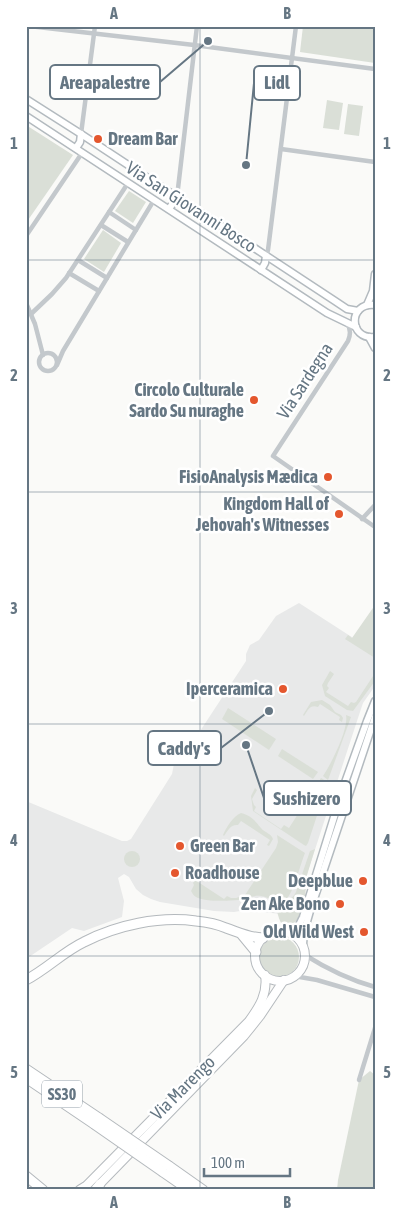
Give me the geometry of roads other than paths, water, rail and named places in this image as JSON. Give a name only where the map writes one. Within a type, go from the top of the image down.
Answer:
[{"type":"highway","points":[[26,985],[36,975],[83,942],[111,930],[138,923],[179,919],[196,920],[219,925],[242,934],[263,938]]},
{"type":"highway","points":[[242,934],[256,952]]},
{"type":"highway","points":[[26,980],[36,975]]},
{"type":"highway","points":[[26,1063],[34,1070],[37,1078]]},
{"type":"highway","name":"SS30","points":[[26,1069],[96,1121],[166,1169],[203,1190]]},
{"type":"highway","name":"SS30","points":[[26,1078],[96,1121]]},
{"type":"highway","name":"SS30","points":[[166,1169],[189,1190]]},
{"type":"highway","points":[[26,1176],[40,1188]]},
{"type":"main road","name":"Via San Giovanni Bosco","points":[[26,99],[347,309],[358,311]]},
{"type":"main road","name":"Via San Giovanni Bosco","points":[[26,116],[327,313],[356,327],[361,334],[372,337],[375,348]]},
{"type":"main road","points":[[76,148],[80,142],[81,134]]},
{"type":"main road","points":[[169,209],[176,197]]},
{"type":"main road","points":[[261,270],[266,256]]},
{"type":"main road","points":[[356,327],[355,317],[358,311],[367,305],[373,291],[375,274]]},
{"type":"main road","points":[[367,305],[375,305]]},
{"type":"main road","points":[[291,933],[303,917],[343,788],[375,701]]},
{"type":"main road","points":[[303,944],[291,933],[276,931],[268,934],[258,944],[256,952],[257,964],[261,972],[274,980],[284,980],[294,976],[303,966],[305,955],[303,936],[306,924],[375,717]]},
{"type":"main road","name":"Via Marengo","points":[[82,1189],[249,1021],[261,1004],[266,988],[266,976]]},
{"type":"main road","name":"Via Marengo","points":[[97,1188],[244,1036],[284,980]]},
{"type":"street","points":[[29,26],[375,69]]},
{"type":"street","points":[[81,134],[95,26]]},
{"type":"street","points":[[176,197],[196,26]]},
{"type":"street","points":[[266,256],[296,26]]},
{"type":"street","points":[[281,149],[375,162]]},
{"type":"street","points":[[26,236],[82,153]]},
{"type":"street","points":[[31,314],[52,294],[69,273],[128,183]]},
{"type":"street","points":[[66,347],[58,352],[43,355],[40,363],[44,369],[51,370],[57,365],[154,200]]},
{"type":"street","points":[[109,212],[136,230]]},
{"type":"street","points":[[101,225],[128,242]]},
{"type":"street","points":[[78,260],[107,278]]},
{"type":"street","points":[[69,273],[99,292]]},
{"type":"street","points":[[26,303],[43,355]]},
{"type":"street","name":"Via Sardegna","points":[[345,321],[350,329],[350,338],[273,456],[362,518]]},
{"type":"street","points":[[51,353],[56,358],[57,365]]},
{"type":"street","points":[[375,505],[362,518],[375,527]]},
{"type":"street","points":[[305,955],[358,982],[375,987]]},
{"type":"street","points":[[294,976],[317,980],[375,997]]},
{"type":"street","points":[[359,1080],[375,1028]]},
{"type":"place","name":"Areapalestre","points":[[208,41]]},
{"type":"place","name":"Dream Bar","points":[[98,139]]},
{"type":"place","name":"Lidl","points":[[246,165]]},
{"type":"place","name":"Circolo Culturale Sardo Su nuraghe","points":[[254,400]]},
{"type":"place","name":"FisioAnalysis Mædica","points":[[328,477]]},
{"type":"place","name":"Kingdom Hall of Jehovah's Witnesses","points":[[339,514]]},
{"type":"place","name":"Iperceramica","points":[[283,689]]},
{"type":"place","name":"Caddy's","points":[[269,711]]},
{"type":"place","name":"Sushizero","points":[[246,745]]},
{"type":"place","name":"Green Bar","points":[[180,846]]},
{"type":"place","name":"Roadhouse","points":[[175,873]]},
{"type":"place","name":"Deepblue","points":[[363,881]]},
{"type":"place","name":"Zen Ake Bono","points":[[340,904]]},
{"type":"place","name":"Old Wild West","points":[[364,932]]}]
